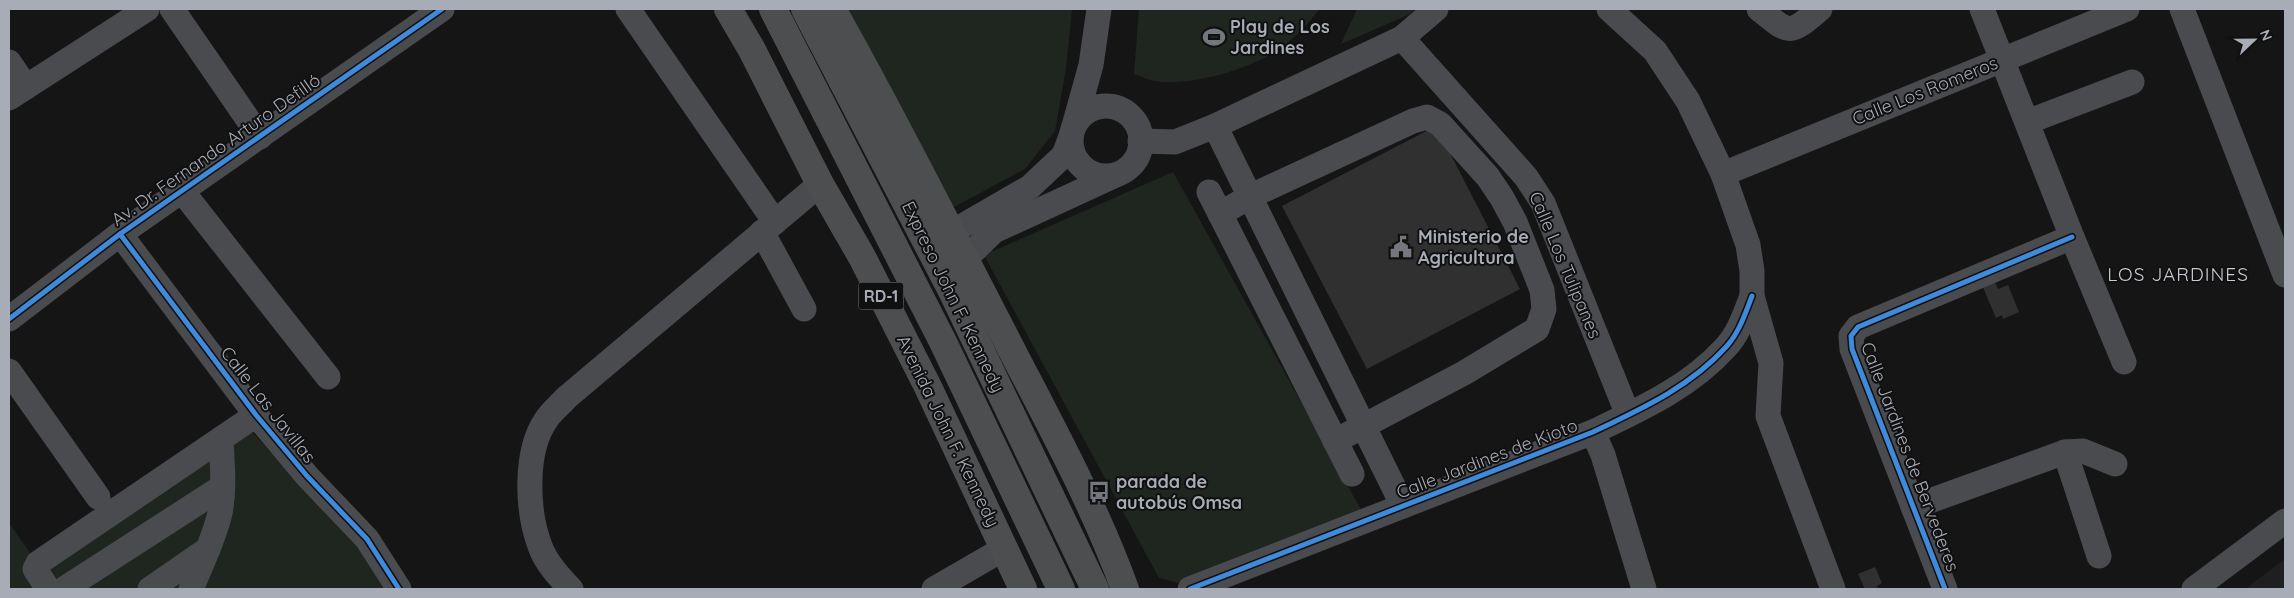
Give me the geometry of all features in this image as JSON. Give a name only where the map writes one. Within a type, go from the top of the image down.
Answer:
[{"type":"main road","name":"Avenida John F. Kennedy","points":[[728,9],[752,50],[820,184],[862,257],[919,369],[1023,589]]},
{"type":"main road","name":"Expreso John F. Kennedy","points":[[773,9],[943,342],[1061,589]]},
{"type":"main road","name":"Expreso John F. Kennedy","points":[[805,9],[952,292],[1094,589]]},
{"type":"main road","points":[[832,9],[952,232],[1109,545],[1125,589]]},
{"type":"street","points":[[9,62],[17,92],[147,9]]},
{"type":"street","points":[[172,9],[260,137]]},
{"type":"street","name":"Av. Dr. Fernando Arturo Defilló","points":[[9,318],[120,234],[442,9]]},
{"type":"street","points":[[628,9],[768,227],[804,309]]},
{"type":"street","points":[[952,232],[1030,187],[1064,155],[1073,131],[1091,65],[1099,9]]},
{"type":"street","points":[[1140,141],[1175,142],[1214,126],[1402,38],[1436,9]]},
{"type":"street","points":[[1609,9],[1655,51],[1688,101],[1723,174],[1748,245],[1752,271],[1752,296],[1771,363],[1768,416],[1833,589]]},
{"type":"street","points":[[1760,9],[1782,27],[1790,30],[1798,28],[1820,9]]},
{"type":"street","points":[[1982,9],[2072,237],[2124,362]]},
{"type":"street","name":"Calle Los Romeros","points":[[1723,174],[2127,9]]},
{"type":"street","points":[[2182,9],[2285,275]]},
{"type":"street","name":"Calle Los Tulipanes","points":[[1402,38],[1526,178],[1543,203],[1628,415]]},
{"type":"street","points":[[965,259],[994,231],[1119,174],[1134,161],[1140,141],[1134,122],[1119,109],[1105,91],[1091,65]]},
{"type":"street","points":[[2027,122],[2132,82]]},
{"type":"street","points":[[1119,109],[1098,107],[1080,117],[1073,131],[1072,148],[1076,160],[1084,168],[1095,174],[1107,176],[1119,174]]},
{"type":"street","points":[[1220,214],[1249,197],[1413,121],[1427,117],[1440,124],[1488,176],[1515,222],[1542,290],[1544,309],[1537,329],[1464,372],[1335,440]]},
{"type":"street","points":[[1214,126],[1403,506]]},
{"type":"street","points":[[571,589],[557,575],[540,547],[531,508],[530,460],[545,421],[566,398],[820,184]]},
{"type":"street","points":[[182,191],[328,377]]},
{"type":"street","points":[[1209,192],[1352,474]]},
{"type":"street","name":"Calle Las Javillas","points":[[120,234],[256,416],[307,476],[367,539],[399,589]]},
{"type":"street","name":"Calle Jardines de Bervederes","points":[[1945,589],[1852,349],[1851,336],[1858,327],[2072,237]]},
{"type":"street","name":"Calle Jardines de Kioto","points":[[1190,589],[1594,432],[1680,388],[1726,347],[1741,325],[1752,296]]},
{"type":"street","points":[[9,371],[98,497]]},
{"type":"street","points":[[48,589],[35,569],[38,563],[256,416]]},
{"type":"street","points":[[1594,432],[1603,455],[1644,589]]},
{"type":"street","points":[[190,589],[208,549],[220,512],[222,487],[221,439]]},
{"type":"street","points":[[1913,507],[2065,452],[2083,451],[2115,464]]},
{"type":"street","points":[[2065,452],[2099,556]]},
{"type":"street","points":[[64,589],[222,487]]},
{"type":"street","points":[[2194,589],[2285,521]]},
{"type":"street","points":[[934,589],[1005,548]]},
{"type":"street","points":[[150,589],[208,549]]},
{"type":"shaded area","points":[[845,9],[1072,9],[1066,68],[1055,131],[1025,169],[954,207]]},
{"type":"shaded area","name":"Play de Los Jardines","points":[[1139,9],[1319,9],[1305,26],[1282,47],[1250,65],[1201,79],[1169,82],[1152,80],[1134,74]]},
{"type":"shaded area","points":[[1357,9],[1415,9],[1408,15],[1341,44]]},
{"type":"shaded area","points":[[1173,172],[1364,515],[1182,584],[1159,578],[984,255]]},
{"type":"shaded area","points":[[246,425],[360,549],[384,589],[9,589],[9,523],[33,557]]},
{"type":"shaded area","points":[[2285,559],[2285,589],[2245,589]]},
{"type":"building","name":"Ministerio de Agricultura","points":[[1436,126],[1520,289],[1367,369],[1282,206]]},
{"type":"building","points":[[1994,280],[1998,289],[2008,285],[2019,312],[2003,319],[2002,315],[1996,318],[1982,285]]},
{"type":"building","points":[[1875,567],[1882,583],[1877,586],[1878,589],[1865,589],[1858,574]]},
{"type":"cycle path","points":[[9,319],[120,234],[442,9]]},
{"type":"cycle path","points":[[120,234],[256,415],[307,476],[367,539],[399,589]]},
{"type":"cycle path","points":[[1945,589],[1852,349],[1851,336],[1858,327],[2072,237]]},
{"type":"cycle path","points":[[1190,589],[1593,432],[1647,406],[1697,374],[1731,342],[1752,296]]},
{"type":"place","name":"Play de Los Jardines","points":[[1214,37]]},
{"type":"place","name":"Ministerio de Agricultura","points":[[1401,247]]},
{"type":"place","name":"parada de autobús Omsa","points":[[1099,492]]},
{"type":"district","name":"LOS JARDINES","points":[[2178,274]]}]
